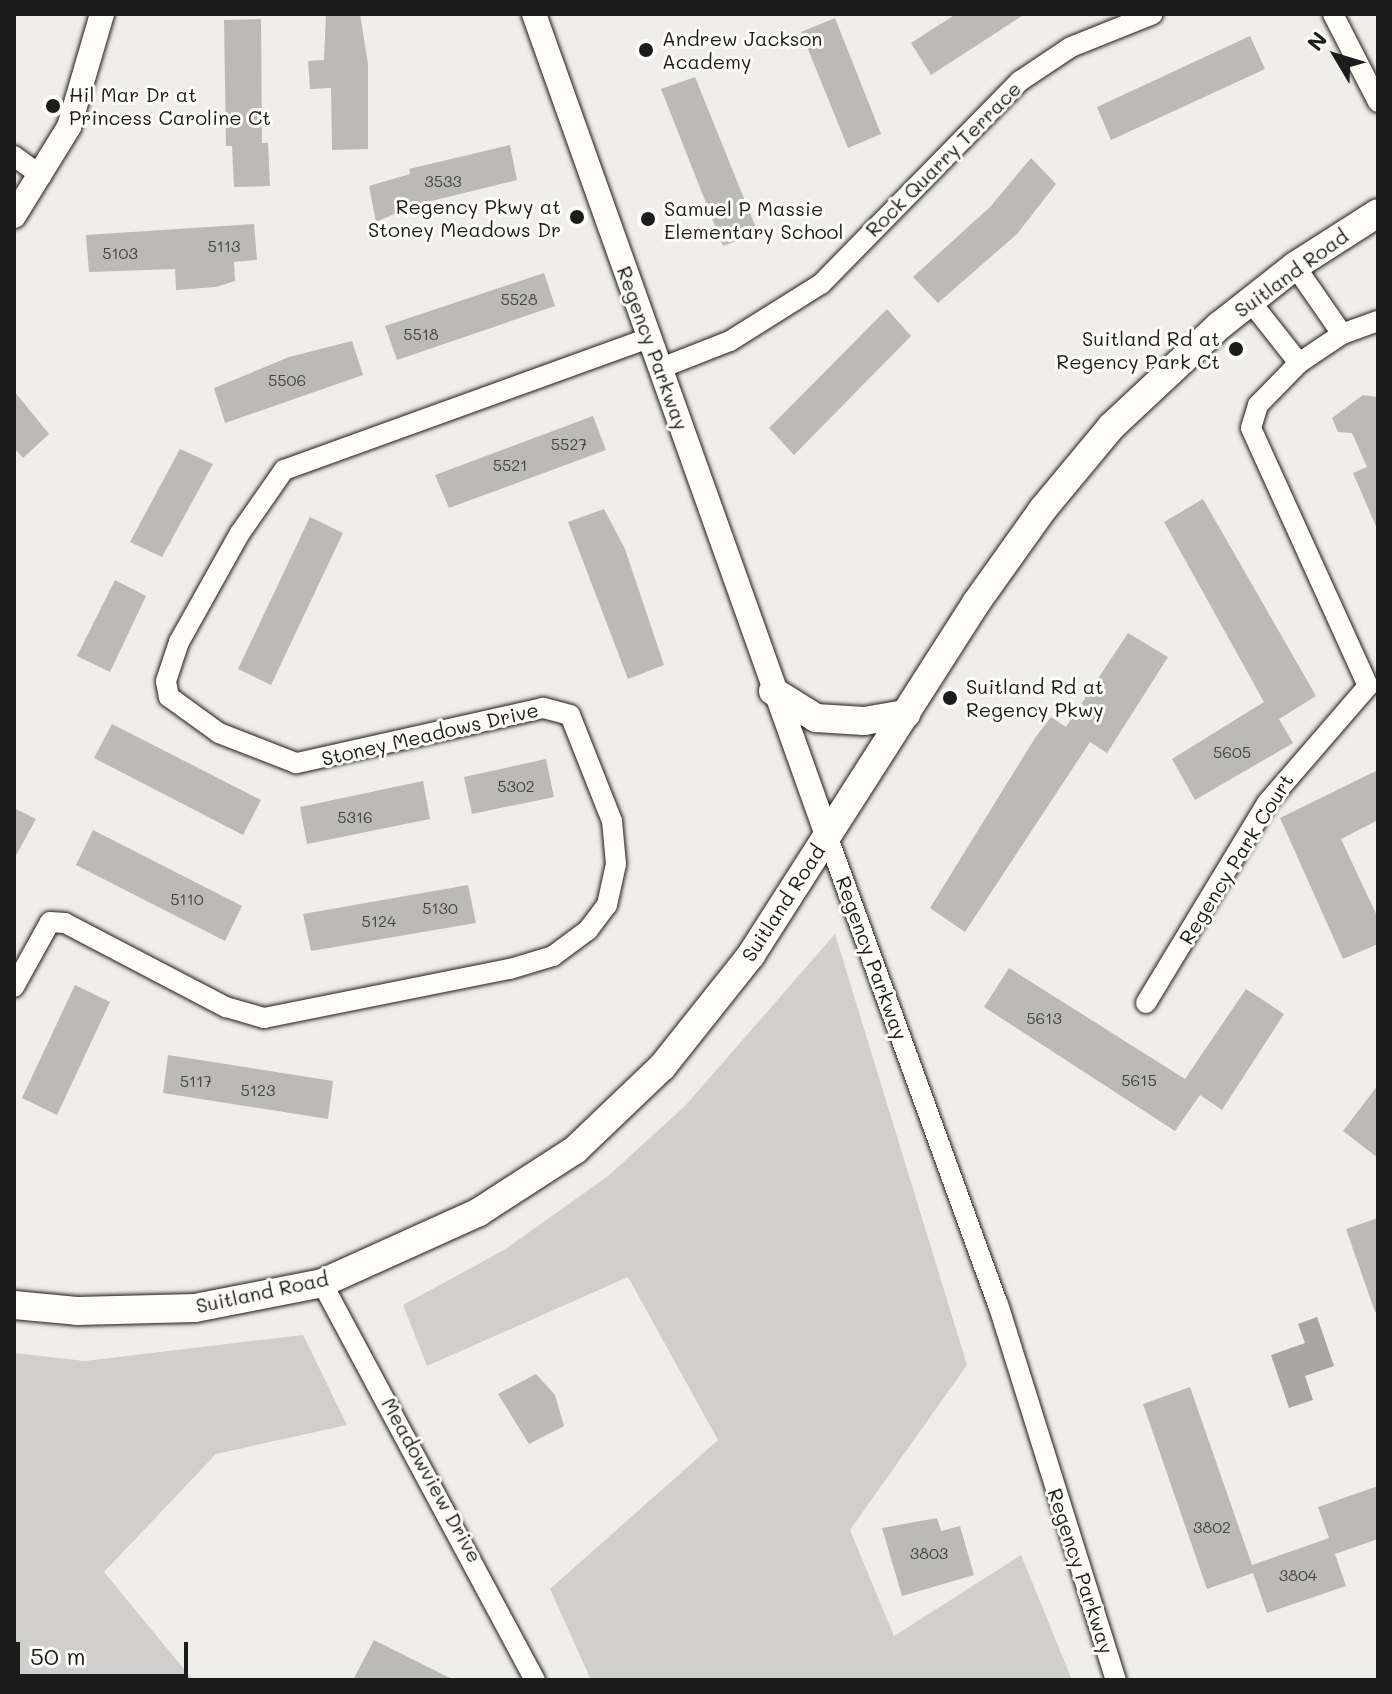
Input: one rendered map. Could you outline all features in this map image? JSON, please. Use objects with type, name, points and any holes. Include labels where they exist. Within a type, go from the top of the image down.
[{"type":"main road","name":"Suitland Road","points":[[14,1305],[77,1311],[195,1308],[322,1283],[479,1212],[575,1150],[662,1067],[751,955],[1043,509],[1155,381],[1295,266],[1378,213]]},
{"type":"main road","points":[[773,691],[816,718],[864,721],[906,714]]},
{"type":"street","points":[[14,216],[42,176],[84,88],[102,14]]},
{"type":"street","name":"Regency Parkway","points":[[534,14],[773,691],[998,1304],[1116,1680]]},
{"type":"street","name":"Rock Quarry Terrace","points":[[661,368],[730,341],[821,284],[1020,81],[1071,47],[1153,14]]},
{"type":"street","points":[[1333,14],[1378,102]]},
{"type":"street","points":[[14,156],[42,176]]},
{"type":"street","points":[[1295,266],[1342,334]]},
{"type":"street","points":[[1250,301],[1299,363]]},
{"type":"street","name":"Regency Park Court","points":[[1146,1003],[1267,803],[1373,683],[1251,428],[1258,405],[1299,363],[1342,334],[1378,321]]},
{"type":"street","name":"Stoney Meadows Drive","points":[[14,987],[50,922],[65,923],[226,1007],[264,1018],[510,969],[553,956],[588,930],[607,905],[616,864],[612,821],[570,715],[543,708],[296,763],[219,733],[169,697],[166,681],[179,642],[240,533],[284,470],[649,338]]},
{"type":"street","name":"Meadowview Drive","points":[[322,1283],[535,1680]]},
{"type":"shaded area","points":[[835,934],[967,1365],[850,1530],[894,1636],[1021,1555],[1072,1680],[591,1680],[550,1589],[718,1440],[628,1277],[427,1366],[403,1305],[504,1250],[608,1176],[685,1106]]},
{"type":"shaded area","points":[[1317,1317],[1334,1366],[1305,1376],[1313,1400],[1289,1408],[1271,1355],[1305,1343],[1298,1324]]},
{"type":"shaded area","points":[[303,1335],[347,1425],[216,1454],[104,1572],[193,1680],[14,1680],[14,1353],[85,1361]]},
{"type":"building","points":[[326,14],[360,14],[368,64],[368,149],[332,150],[331,88],[310,89],[308,61],[324,60]]},
{"type":"building","points":[[956,14],[1025,14],[931,75],[911,43]]},
{"type":"building","points":[[835,18],[881,134],[848,148],[801,32]]},
{"type":"building","points":[[261,19],[262,143],[268,143],[270,186],[234,187],[232,146],[226,146],[224,20]]},
{"type":"building","points":[[1250,36],[1265,69],[1111,140],[1097,107]]},
{"type":"building","points":[[695,77],[758,233],[723,246],[661,89]]},
{"type":"building","points":[[510,145],[517,180],[415,205],[376,222],[369,186],[410,174],[409,169]]},
{"type":"building","points":[[1031,158],[1056,184],[1017,234],[938,303],[913,277],[990,207]]},
{"type":"building","points":[[254,224],[257,260],[234,262],[235,281],[216,287],[176,290],[175,269],[89,272],[86,235]]},
{"type":"building","points":[[544,273],[555,306],[397,360],[385,326]]},
{"type":"building","points":[[887,309],[911,336],[794,455],[769,428]]},
{"type":"building","points":[[352,341],[363,375],[225,423],[214,388],[289,357]]},
{"type":"building","points":[[14,391],[49,434],[23,458],[14,448]]},
{"type":"building","points":[[1363,395],[1378,397],[1378,531],[1353,473],[1367,467],[1352,433],[1338,432],[1332,418]]},
{"type":"building","points":[[593,416],[606,450],[449,508],[435,475]]},
{"type":"building","points":[[180,449],[213,464],[162,557],[130,542]]},
{"type":"building","points":[[1203,499],[1316,696],[1279,719],[1293,743],[1195,800],[1172,759],[1264,702],[1164,522]]},
{"type":"building","points":[[604,509],[625,549],[664,665],[628,679],[568,522]]},
{"type":"building","points":[[310,517],[343,533],[271,685],[238,669]]},
{"type":"building","points":[[115,580],[146,596],[110,672],[77,656]]},
{"type":"building","points":[[1128,633],[1168,657],[1107,753],[1090,742],[965,932],[930,908],[1035,738],[1051,717],[1066,727]]},
{"type":"building","points":[[112,724],[261,800],[243,835],[94,758]]},
{"type":"building","points":[[546,759],[554,797],[472,814],[464,777]]},
{"type":"building","points":[[1378,770],[1378,820],[1341,839],[1378,918],[1378,944],[1343,959],[1280,818]]},
{"type":"building","points":[[423,781],[430,819],[307,844],[300,807]]},
{"type":"building","points":[[14,808],[36,819],[14,859]]},
{"type":"building","points":[[93,830],[242,906],[225,941],[76,865]]},
{"type":"building","points":[[468,885],[476,923],[311,951],[303,914]]},
{"type":"building","points":[[1009,968],[1185,1079],[1246,989],[1284,1014],[1222,1110],[1200,1095],[1175,1131],[984,1007]]},
{"type":"building","points":[[75,985],[110,1002],[57,1115],[22,1098]]},
{"type":"building","points":[[168,1055],[333,1081],[328,1119],[163,1093]]},
{"type":"building","points":[[1378,1085],[1378,1158],[1343,1131]]},
{"type":"building","points":[[1378,1218],[1378,1312],[1375,1312],[1346,1229]]},
{"type":"building","points":[[536,1374],[555,1395],[564,1426],[529,1444],[498,1394]]},
{"type":"building","points":[[1190,1387],[1252,1565],[1329,1538],[1318,1507],[1378,1486],[1378,1539],[1335,1554],[1346,1586],[1267,1613],[1253,1573],[1207,1589],[1143,1404]]},
{"type":"building","points":[[937,1518],[941,1531],[960,1526],[974,1575],[902,1596],[882,1528]]},
{"type":"building","points":[[374,1640],[454,1680],[353,1680]]},
{"type":"place","name":"Andrew Jackson Academy","points":[[646,50]]},
{"type":"place","name":"Hil Mar Dr at Princess Caroline Ct","points":[[53,106]]},
{"type":"place","name":"Regency Pkwy at Stoney Meadows Dr","points":[[577,217]]},
{"type":"place","name":"Samuel P Massie Elementary School","points":[[648,219]]},
{"type":"place","name":"Suitland Rd at Regency Park Ct","points":[[1236,349]]},
{"type":"place","name":"Suitland Rd at Regency Pkwy","points":[[950,698]]}]
